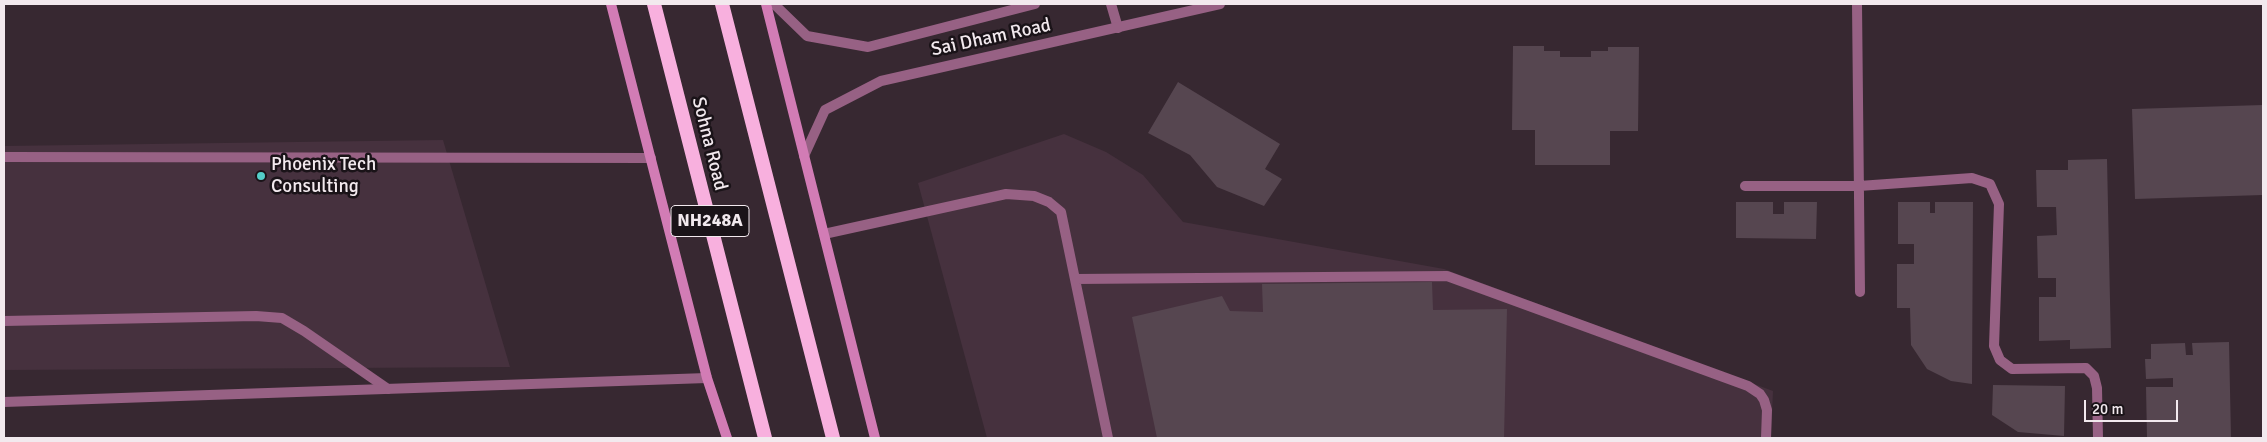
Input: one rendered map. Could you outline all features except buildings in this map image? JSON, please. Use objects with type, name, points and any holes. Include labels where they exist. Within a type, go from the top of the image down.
[{"type":"highway","name":"Sohna Road","points":[[654,4],[765,438]]},
{"type":"highway","name":"NH248A","points":[[722,4],[834,438]]},
{"type":"main road","points":[[612,4],[707,378],[727,438]]},
{"type":"main road","points":[[766,4],[875,438]]},
{"type":"street","name":"Sai Dham Road","points":[[774,4],[807,36],[868,47],[1035,4]]},
{"type":"street","points":[[1111,4],[1118,28]]},
{"type":"street","name":"Sai Dham Road","points":[[804,156],[825,110],[881,80],[1220,4]]},
{"type":"street","points":[[1857,4],[1860,292]]},
{"type":"street","points":[[4,157],[651,158]]},
{"type":"street","points":[[1745,186],[1859,186],[1972,178],[1990,184],[1999,204],[1994,346],[2000,360],[2012,369],[2086,368],[2094,376],[2097,388],[2098,438]]},
{"type":"street","points":[[824,234],[1006,194],[1034,196],[1049,202],[1061,212],[1108,438]]},
{"type":"street","points":[[1075,279],[1447,276],[1748,386],[1760,394],[1764,400],[1767,410],[1766,438]]},
{"type":"street","points":[[4,321],[256,316],[282,318],[388,389]]},
{"type":"street","points":[[4,402],[707,378]]},
{"type":"shaded area","points":[[1064,134],[1106,152],[1143,175],[1183,222],[1444,269],[1773,391],[1771,438],[987,438],[918,183]]},
{"type":"shaded area","points":[[443,140],[510,367],[4,370],[4,146]]},
{"type":"place","name":"Phoenix Tech Consulting","points":[[261,176]]}]
